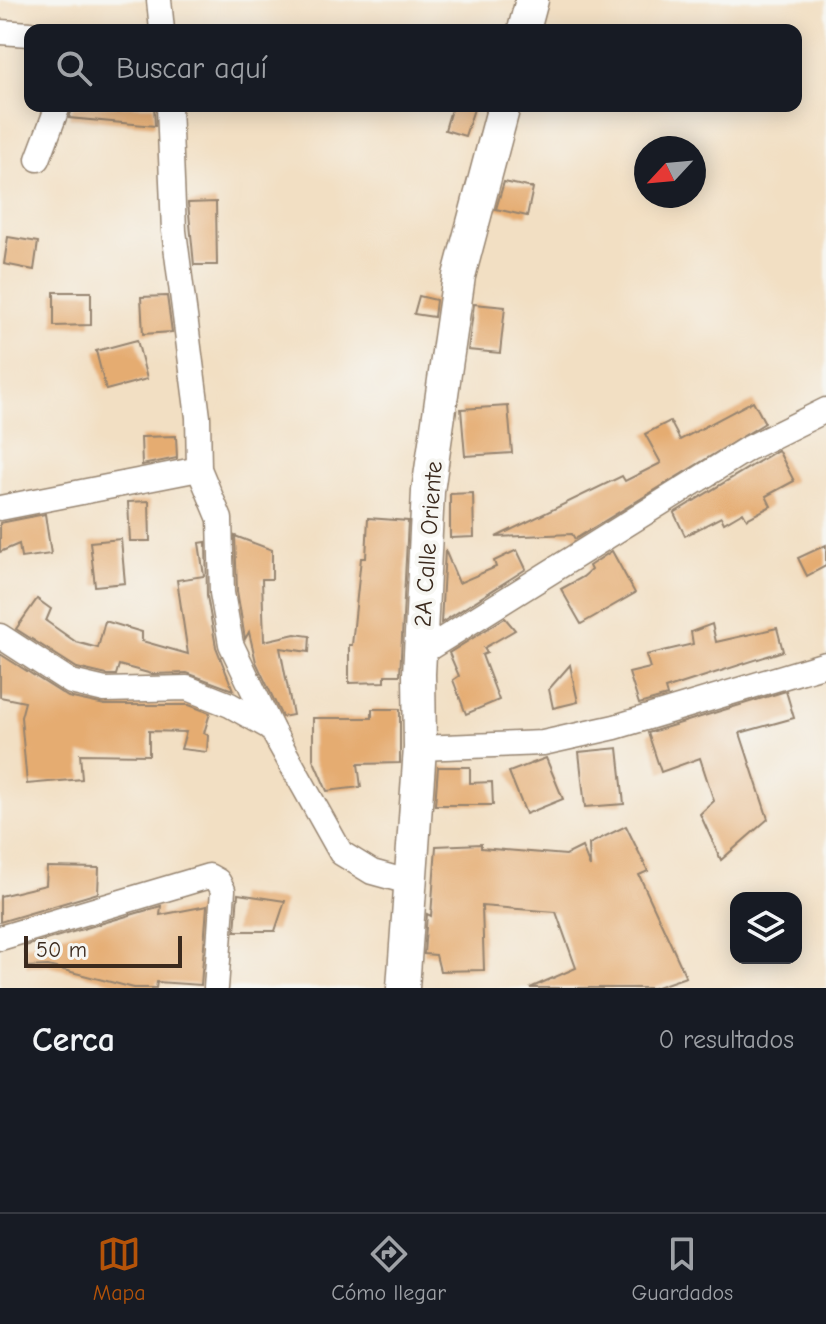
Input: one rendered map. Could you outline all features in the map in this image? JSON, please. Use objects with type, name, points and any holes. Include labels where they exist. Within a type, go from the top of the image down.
[{"type":"street","points":[[159,0],[161,24]]},
{"type":"street","points":[[526,24],[532,0]]},
{"type":"street","points":[[0,32],[24,34]]},
{"type":"street","points":[[38,159],[56,112]]},
{"type":"street","points":[[169,112],[174,231],[198,417],[199,469],[220,519],[222,593],[231,644],[271,728],[341,853],[372,872],[412,883]]},
{"type":"street","name":"2A Calle Oriente","points":[[403,988],[420,748],[428,491],[459,276],[502,112]]},
{"type":"street","points":[[421,653],[747,449],[826,410]]},
{"type":"street","points":[[0,508],[199,469]]},
{"type":"street","points":[[0,636],[71,682],[105,690],[187,688],[230,705],[271,728]]},
{"type":"street","points":[[420,748],[543,743],[615,727],[826,664]]},
{"type":"street","points":[[0,938],[209,876],[218,881],[223,890],[216,988]]},
{"type":"building","points":[[71,112],[154,112],[155,126],[69,118]]},
{"type":"building","points":[[450,112],[473,112],[465,136],[445,130]]},
{"type":"building","points":[[504,182],[533,188],[527,216],[496,209]]},
{"type":"building","points":[[216,202],[217,265],[194,265],[188,203]]},
{"type":"building","points":[[8,237],[38,242],[34,270],[4,264]]},
{"type":"building","points":[[54,292],[91,292],[91,325],[54,326]]},
{"type":"building","points":[[167,296],[172,332],[143,334],[141,297]]},
{"type":"building","points":[[419,296],[436,300],[434,317],[414,314]]},
{"type":"building","points":[[474,304],[505,307],[500,353],[468,350]]},
{"type":"building","points":[[137,340],[147,379],[106,390],[96,351]]},
{"type":"building","points":[[753,401],[765,423],[575,539],[572,534],[496,537],[622,476],[625,481],[661,463],[645,434],[670,421],[680,440]]},
{"type":"building","points":[[508,406],[512,453],[465,456],[461,409]]},
{"type":"building","points":[[176,436],[177,458],[142,465],[141,437]]},
{"type":"building","points":[[778,450],[794,481],[766,496],[771,506],[747,519],[743,512],[724,523],[721,517],[685,536],[674,513]]},
{"type":"building","points":[[473,493],[474,537],[450,538],[450,494]]},
{"type":"building","points":[[149,501],[150,541],[130,541],[128,502]]},
{"type":"building","points":[[45,514],[51,554],[21,558],[19,544],[0,552],[0,523]]},
{"type":"building","points":[[368,518],[408,521],[400,675],[385,675],[385,682],[349,683],[349,645],[352,645],[361,558],[366,558]]},
{"type":"building","points":[[235,536],[272,550],[272,579],[262,579],[264,641],[295,634],[310,636],[309,652],[280,648],[293,715],[282,717],[256,662],[249,632],[245,639],[237,591]]},
{"type":"building","points":[[121,539],[125,583],[95,586],[90,542]]},
{"type":"building","points":[[206,542],[207,596],[216,647],[233,690],[187,673],[152,674],[119,665],[116,675],[107,675],[77,668],[16,629],[37,599],[51,609],[46,621],[76,642],[98,648],[105,621],[142,632],[142,641],[188,654],[177,580],[204,576],[199,543]]},
{"type":"building","points":[[826,545],[826,566],[807,576],[798,558]]},
{"type":"building","points":[[445,550],[459,583],[496,567],[494,561],[517,550],[526,569],[441,623]]},
{"type":"building","points":[[612,551],[635,593],[581,624],[561,589],[583,577],[591,570],[589,566]]},
{"type":"building","points":[[505,618],[515,630],[484,648],[487,653],[482,655],[499,700],[466,714],[453,680],[459,676],[449,653]]},
{"type":"building","points":[[712,624],[716,642],[777,628],[783,651],[665,689],[667,696],[639,704],[629,673],[650,668],[646,655],[693,644],[691,632]]},
{"type":"building","points":[[0,654],[68,697],[105,705],[189,705],[210,713],[204,733],[208,735],[207,752],[181,749],[186,732],[149,731],[149,755],[80,754],[82,779],[27,784],[21,717],[25,702],[0,697]]},
{"type":"building","points":[[570,665],[578,702],[553,708],[549,689]]},
{"type":"building","points":[[786,691],[794,718],[740,733],[768,819],[721,860],[700,814],[714,801],[700,758],[661,772],[648,733]]},
{"type":"building","points":[[372,709],[400,709],[400,763],[358,764],[361,787],[327,791],[313,759],[313,718],[372,718]]},
{"type":"building","points":[[618,748],[624,804],[585,807],[579,752]]},
{"type":"building","points":[[546,758],[563,799],[526,814],[509,772]]},
{"type":"building","points":[[438,767],[470,767],[470,783],[492,782],[493,805],[435,805]]},
{"type":"building","points":[[626,826],[648,871],[639,875],[686,977],[654,988],[530,988],[576,968],[556,912],[482,906],[484,970],[440,971],[436,955],[424,954],[427,914],[431,916],[436,846],[481,844],[481,848],[566,855],[582,847],[590,867],[589,844]]},
{"type":"building","points":[[47,867],[99,868],[98,893],[0,922],[0,896],[46,885]]},
{"type":"building","points":[[238,894],[285,901],[275,931],[235,931]]},
{"type":"building","points":[[161,906],[160,915],[207,906],[201,985],[157,982],[156,988],[134,988],[48,966],[27,967],[25,946]]}]
